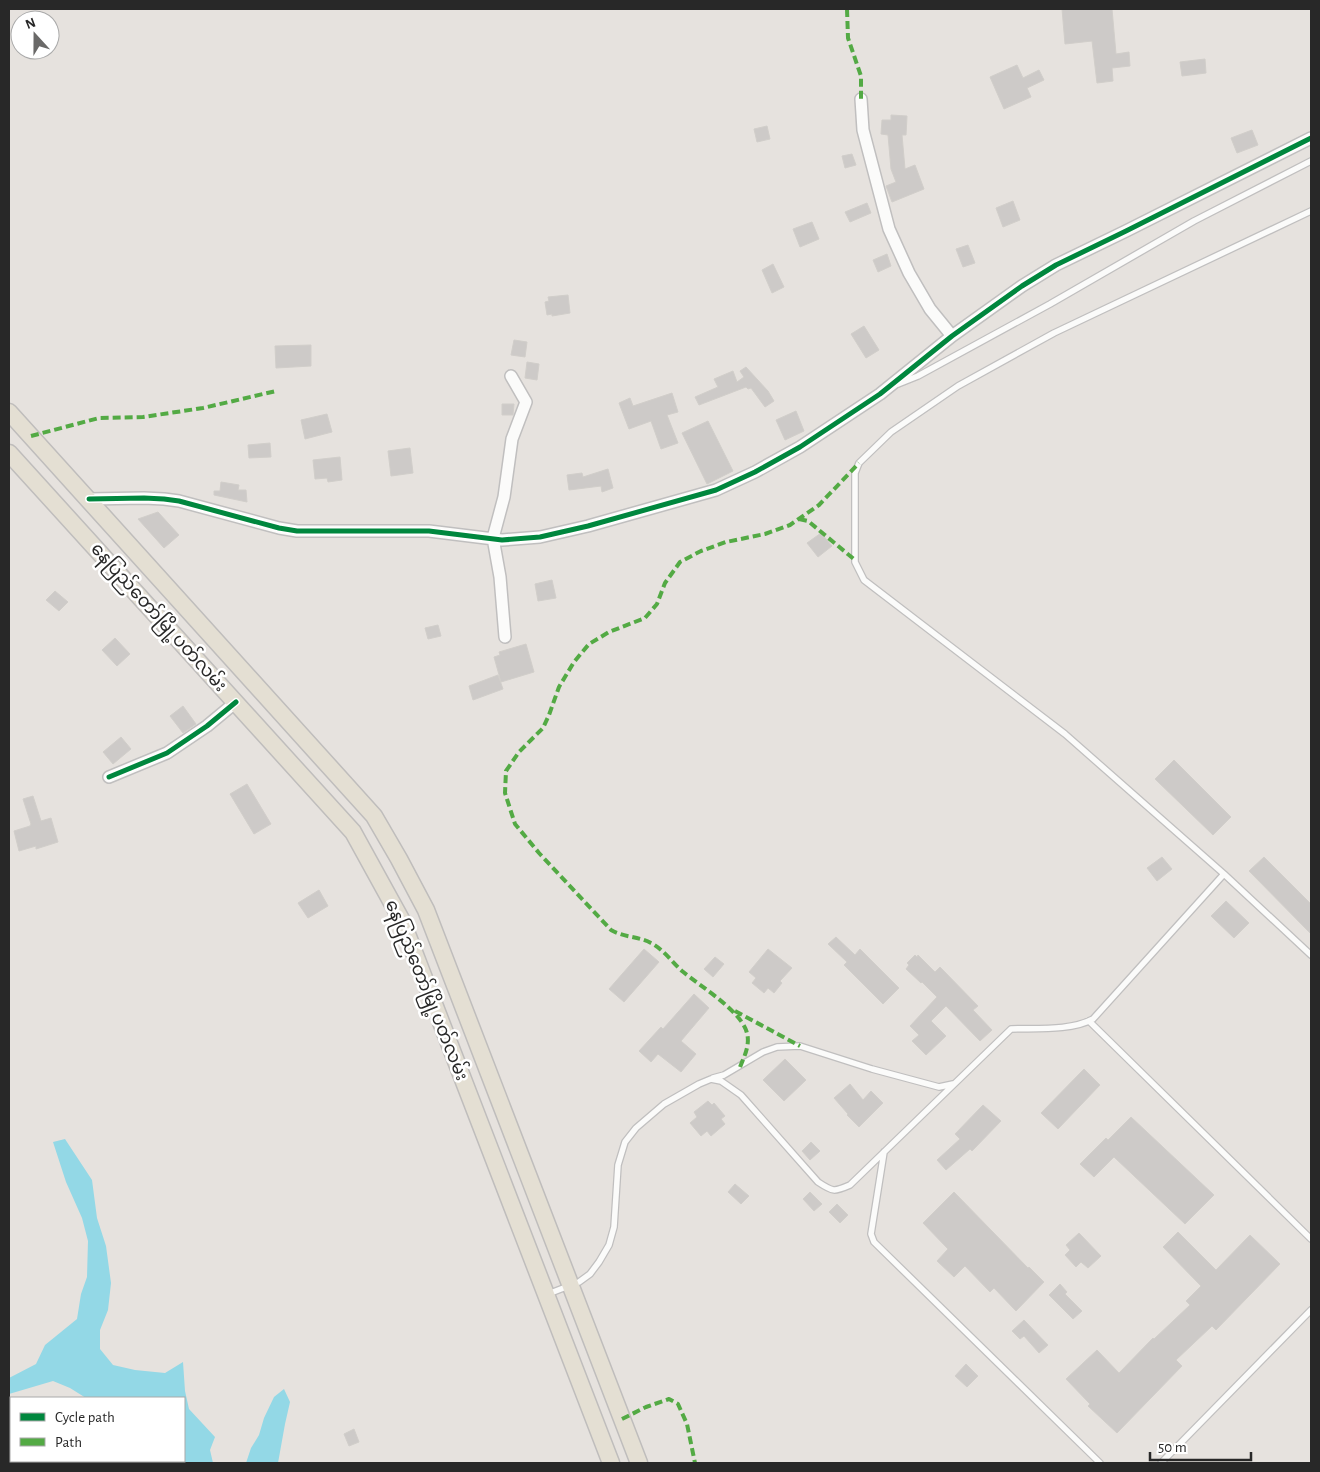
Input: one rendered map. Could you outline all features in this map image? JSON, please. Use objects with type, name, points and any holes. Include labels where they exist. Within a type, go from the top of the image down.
[{"type":"main road","points":[[9,412],[374,816],[426,910],[639,1463]]},
{"type":"main road","name":"နေပြည်တော်မြို့ပတ်လမ်း","points":[[9,453],[353,832],[402,921],[611,1463]]},
{"type":"street","points":[[861,99],[863,130],[889,229],[909,273],[930,309],[952,336]]},
{"type":"street","points":[[89,499],[164,499],[179,501],[279,528],[296,530],[429,531],[502,540],[540,537],[588,526],[716,490],[755,472],[800,446],[887,388],[952,336],[1022,286],[1056,265],[1311,138]]},
{"type":"street","points":[[505,637],[500,577],[493,538],[504,497],[512,438],[526,402],[511,376]]},
{"type":"street","points":[[109,776],[167,753],[207,726],[236,702]]},
{"type":"lane","points":[[887,388],[918,376],[1050,304],[1194,221],[1311,161]]},
{"type":"lane","points":[[1311,210],[1054,333],[958,386],[891,432],[859,463],[855,473],[855,562],[864,580],[1065,734],[1224,874],[1311,955]]},
{"type":"lane","points":[[712,1079],[721,1081],[741,1095],[818,1182],[830,1190],[850,1185],[1011,1029],[1063,1027],[1083,1024],[1093,1019],[1224,874]]},
{"type":"lane","points":[[1089,1021],[1311,1239]]},
{"type":"lane","points":[[546,1294],[579,1282],[590,1274],[609,1245],[614,1226],[618,1165],[625,1142],[636,1128],[664,1104],[699,1084],[724,1075],[763,1052],[777,1047],[800,1046],[872,1069],[939,1087],[954,1084]]},
{"type":"lane","points":[[884,1152],[871,1234],[874,1242],[1100,1463]]},
{"type":"lane","points":[[1161,1463],[1311,1310]]},
{"type":"water","points":[[65,1139],[92,1180],[97,1218],[106,1246],[111,1283],[108,1310],[100,1330],[100,1349],[113,1365],[135,1370],[165,1373],[183,1362],[185,1391],[189,1409],[215,1437],[210,1450],[213,1463],[152,1463],[185,1462],[185,1397],[84,1397],[53,1381],[9,1394],[9,1378],[36,1364],[45,1345],[77,1319],[81,1294],[87,1277],[88,1241],[82,1218],[66,1182],[53,1142]]},
{"type":"water","points":[[284,1389],[290,1402],[278,1463],[246,1463],[274,1397]]},
{"type":"building","points":[[1062,9],[1112,9],[1116,54],[1129,52],[1130,66],[1112,68],[1113,81],[1097,83],[1092,41],[1065,44]]},
{"type":"building","points":[[1205,59],[1206,73],[1182,76],[1180,62]]},
{"type":"building","points":[[1017,65],[1023,78],[1039,70],[1044,80],[1027,88],[1031,97],[1004,109],[990,77]]},
{"type":"building","points":[[891,115],[907,116],[906,135],[902,135],[905,169],[915,165],[924,189],[892,202],[886,186],[896,182],[891,169],[888,135],[881,134],[882,120],[891,120]]},
{"type":"building","points":[[767,126],[770,139],[757,142],[754,129]]},
{"type":"building","points":[[1252,130],[1258,145],[1237,153],[1231,138]]},
{"type":"building","points":[[852,154],[856,165],[845,168],[842,156]]},
{"type":"building","points":[[1013,201],[1020,220],[1003,227],[996,208]]},
{"type":"building","points":[[867,203],[871,213],[850,222],[845,212]]},
{"type":"building","points":[[812,222],[819,239],[800,247],[793,229]]},
{"type":"building","points":[[968,245],[975,263],[963,267],[956,249]]},
{"type":"building","points":[[887,254],[891,266],[878,272],[873,260]]},
{"type":"building","points":[[773,264],[784,287],[772,293],[762,270]]},
{"type":"building","points":[[568,295],[570,313],[547,315],[545,302],[549,301],[548,297]]},
{"type":"building","points":[[864,326],[879,350],[866,358],[851,334]]},
{"type":"building","points":[[514,340],[527,342],[525,357],[511,355]]},
{"type":"building","points":[[311,345],[311,366],[276,368],[275,346]]},
{"type":"building","points":[[527,362],[539,364],[537,380],[525,378]]},
{"type":"building","points":[[746,367],[768,391],[774,401],[765,407],[751,388],[748,389],[746,387],[699,405],[695,397],[718,387],[714,379],[733,371],[737,382],[744,377],[740,371]]},
{"type":"building","points":[[672,393],[678,412],[667,415],[678,443],[661,449],[651,421],[629,429],[619,403],[630,398],[633,406]]},
{"type":"building","points":[[502,404],[514,404],[513,415],[502,415]]},
{"type":"building","points":[[796,411],[804,431],[785,440],[776,420]]},
{"type":"building","points":[[327,414],[332,432],[305,439],[301,420]]},
{"type":"building","points":[[708,421],[733,471],[707,484],[682,433]]},
{"type":"building","points":[[270,443],[271,457],[249,458],[248,445]]},
{"type":"building","points":[[410,448],[413,473],[391,476],[388,451]]},
{"type":"building","points":[[340,457],[342,480],[328,482],[327,478],[315,479],[313,460]]},
{"type":"building","points":[[608,469],[613,488],[602,492],[601,486],[569,490],[567,475],[582,473],[583,477]]},
{"type":"building","points":[[221,482],[239,485],[238,490],[246,490],[247,502],[214,495],[214,491],[220,491]]},
{"type":"building","points":[[158,512],[179,535],[164,548],[138,519]]},
{"type":"building","points":[[821,533],[832,546],[818,557],[807,543]]},
{"type":"building","points":[[552,580],[556,598],[538,601],[535,584]]},
{"type":"building","points":[[55,591],[68,602],[59,611],[46,600]]},
{"type":"building","points":[[438,625],[441,636],[428,639],[425,628]]},
{"type":"building","points":[[115,638],[130,654],[117,666],[102,650]]},
{"type":"building","points":[[526,644],[534,672],[501,682],[494,657],[500,655],[499,652]]},
{"type":"building","points":[[498,675],[503,689],[473,700],[469,686]]},
{"type":"building","points":[[183,706],[196,724],[183,733],[170,716]]},
{"type":"building","points":[[121,737],[131,749],[113,764],[103,752]]},
{"type":"building","points":[[1174,760],[1231,817],[1213,835],[1155,779]]},
{"type":"building","points":[[247,784],[271,824],[254,834],[230,794]]},
{"type":"building","points":[[33,796],[41,821],[51,818],[58,842],[36,849],[36,846],[19,851],[14,831],[30,826],[23,799]]},
{"type":"building","points":[[1162,857],[1172,869],[1157,881],[1147,868]]},
{"type":"building","points":[[1264,857],[1311,904],[1311,934],[1249,871]]},
{"type":"building","points":[[319,890],[328,906],[308,918],[298,903]]},
{"type":"building","points":[[1226,901],[1249,923],[1234,938],[1211,916]]},
{"type":"building","points":[[836,937],[855,955],[860,949],[899,988],[883,1004],[844,965],[847,962],[828,944]]},
{"type":"building","points":[[644,949],[659,962],[624,1002],[609,989]]},
{"type":"building","points":[[768,949],[792,968],[780,981],[782,983],[774,993],[768,988],[764,993],[752,983],[756,978],[749,972]]},
{"type":"building","points":[[915,955],[917,957],[918,955],[935,972],[940,967],[978,1006],[973,1010],[992,1030],[980,1041],[946,1006],[931,1021],[946,1036],[926,1055],[912,1041],[919,1035],[910,1026],[937,997],[906,969],[909,965],[907,963]]},
{"type":"building","points":[[715,957],[724,964],[713,977],[704,969]]},
{"type":"building","points":[[694,994],[709,1008],[681,1041],[696,1054],[681,1072],[658,1054],[651,1062],[639,1051],[661,1027],[663,1029]]},
{"type":"building","points":[[785,1059],[806,1080],[784,1101],[763,1080]]},
{"type":"building","points":[[1084,1069],[1100,1085],[1058,1129],[1041,1113]]},
{"type":"building","points":[[850,1084],[863,1100],[871,1091],[883,1103],[859,1127],[834,1098]]},
{"type":"building","points":[[708,1101],[712,1105],[714,1103],[725,1116],[721,1119],[725,1124],[711,1136],[707,1131],[701,1136],[690,1123],[697,1117],[694,1112]]},
{"type":"building","points":[[983,1105],[1001,1121],[972,1151],[970,1149],[946,1170],[937,1160],[960,1139],[955,1134]]},
{"type":"building","points":[[1131,1117],[1214,1195],[1185,1224],[1114,1157],[1094,1177],[1080,1164]]},
{"type":"building","points":[[811,1142],[820,1151],[810,1160],[802,1151]]},
{"type":"building","points":[[735,1184],[749,1196],[741,1204],[728,1192]]},
{"type":"building","points":[[810,1192],[822,1204],[814,1211],[803,1199]]},
{"type":"building","points":[[954,1192],[1044,1282],[1016,1311],[994,1288],[990,1292],[965,1266],[954,1277],[937,1261],[948,1249],[923,1223]]},
{"type":"building","points":[[837,1204],[848,1215],[840,1223],[829,1212]]},
{"type":"building","points":[[1178,1232],[1216,1270],[1250,1235],[1280,1264],[1216,1330],[1212,1326],[1176,1360],[1182,1366],[1117,1433],[1088,1406],[1090,1404],[1066,1379],[1097,1350],[1119,1373],[1153,1338],[1190,1305],[1186,1301],[1201,1286],[1163,1247]]},
{"type":"building","points":[[1079,1233],[1101,1256],[1088,1268],[1081,1262],[1076,1267],[1065,1255],[1070,1250],[1066,1245]]},
{"type":"building","points":[[1060,1284],[1067,1292],[1065,1294],[1082,1311],[1073,1319],[1049,1295]]},
{"type":"building","points":[[1024,1320],[1048,1345],[1039,1353],[1024,1336],[1020,1339],[1012,1331]]},
{"type":"building","points":[[966,1364],[978,1376],[967,1387],[955,1376]]},
{"type":"building","points":[[354,1429],[359,1442],[349,1446],[344,1434]]},
{"type":"marked path","points":[[847,9],[848,38],[861,76],[861,99]]},
{"type":"marked path","points":[[31,436],[99,418],[143,417],[203,408],[276,391]]},
{"type":"marked path","points":[[740,1067],[747,1049],[748,1040],[742,1022],[718,998],[682,971],[655,946],[646,941],[611,930],[539,853],[515,824],[505,793],[506,771],[519,752],[543,728],[559,687],[574,662],[589,644],[609,632],[645,618],[657,604],[665,583],[680,562],[701,551],[726,542],[765,534],[790,525],[819,505],[859,463]]},
{"type":"marked path","points":[[799,519],[808,521],[855,560]]},
{"type":"marked path","points":[[735,1011],[800,1046]]},
{"type":"marked path","points":[[622,1419],[646,1407],[669,1399],[678,1404],[687,1424],[695,1463]]},
{"type":"cycle path","points":[[89,499],[144,498],[179,501],[279,528],[297,531],[429,531],[502,540],[540,537],[588,526],[716,490],[755,472],[800,447],[880,394],[952,336],[1022,286],[1056,265],[1311,138]]},
{"type":"cycle path","points":[[109,777],[167,753],[207,726],[236,702]]}]
